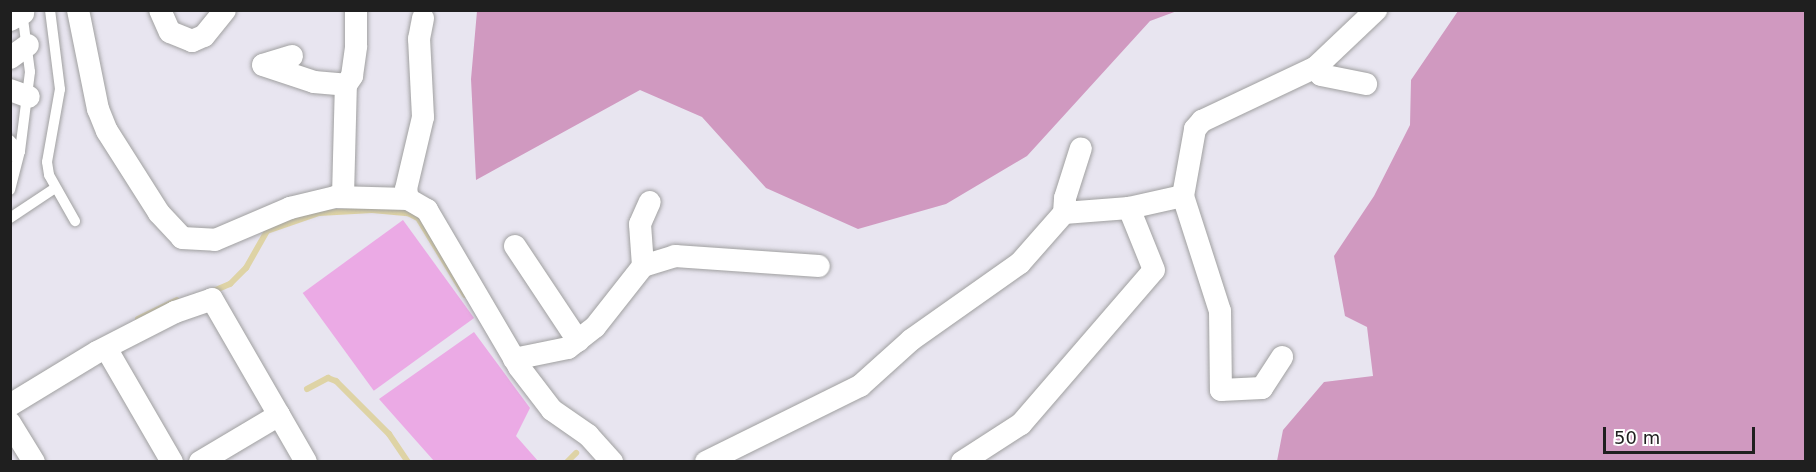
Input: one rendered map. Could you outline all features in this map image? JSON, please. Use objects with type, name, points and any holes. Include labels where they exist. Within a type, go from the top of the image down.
[{"type":"street","points":[[78,10],[93,85],[107,131],[159,213],[182,238],[215,240],[309,201],[343,196],[408,199],[428,210],[514,359],[552,410],[588,435],[612,462]]},
{"type":"street","points":[[92,10],[100,80],[93,85]]},
{"type":"street","points":[[160,10],[170,32],[192,41],[204,36],[225,10]]},
{"type":"street","points":[[343,196],[346,85],[352,76],[356,46],[356,10]]},
{"type":"street","points":[[1282,357],[1262,388],[1221,390],[1220,311],[1183,196],[1195,129],[1202,121],[1316,67],[1376,10]]},
{"type":"street","points":[[408,199],[406,189],[423,117],[419,39],[423,18]]},
{"type":"street","points":[[292,56],[263,65],[314,82],[346,85]]},
{"type":"street","points":[[1316,67],[1321,75],[1366,84]]},
{"type":"street","points":[[706,462],[860,386],[911,340],[1020,263],[1064,213],[1065,198],[1081,148]]},
{"type":"street","points":[[1064,213],[1129,208],[1183,196]]},
{"type":"street","points":[[643,266],[640,224],[650,202]]},
{"type":"street","points":[[962,462],[1021,424],[1154,270],[1129,208]]},
{"type":"street","points":[[515,246],[578,341]]},
{"type":"street","points":[[514,359],[552,353],[578,341],[613,306],[643,266],[675,256],[819,266]]},
{"type":"street","points":[[10,405],[106,348],[175,312],[212,299],[306,462]]},
{"type":"street","points":[[106,348],[172,462]]},
{"type":"street","points":[[200,462],[279,415]]},
{"type":"street","points":[[10,423],[23,453]]},
{"type":"lane","points":[[50,10],[60,88],[47,162],[55,188],[75,221]]},
{"type":"lane","points":[[10,190],[20,93],[18,28]]},
{"type":"lane","points":[[10,140],[15,154]]},
{"type":"lane","points":[[10,218],[55,188]]},
{"type":"shaded area","points":[[477,10],[1177,11],[1150,21],[1027,156],[946,204],[858,229],[766,188],[702,117],[640,90],[476,180],[471,79]]},
{"type":"shaded area","points":[[1458,11],[1805,11],[1805,461],[1277,461],[1283,430],[1324,382],[1373,376],[1367,327],[1345,316],[1334,256],[1374,196],[1410,125],[1411,80]]},
{"type":"shaded area","points":[[403,220],[474,318],[374,391],[303,293]]},
{"type":"shaded area","points":[[474,332],[530,408],[516,436],[538,461],[434,461],[379,399]]},
{"type":"waterway","points":[[211,292],[230,284],[246,268],[267,231],[319,213],[372,210],[408,213],[418,218],[465,295]]},
{"type":"waterway","points":[[138,319],[177,300]]},
{"type":"waterway","points":[[307,389],[328,378],[336,381],[389,434],[408,462]]},
{"type":"waterway","points":[[567,462],[576,453]]}]
